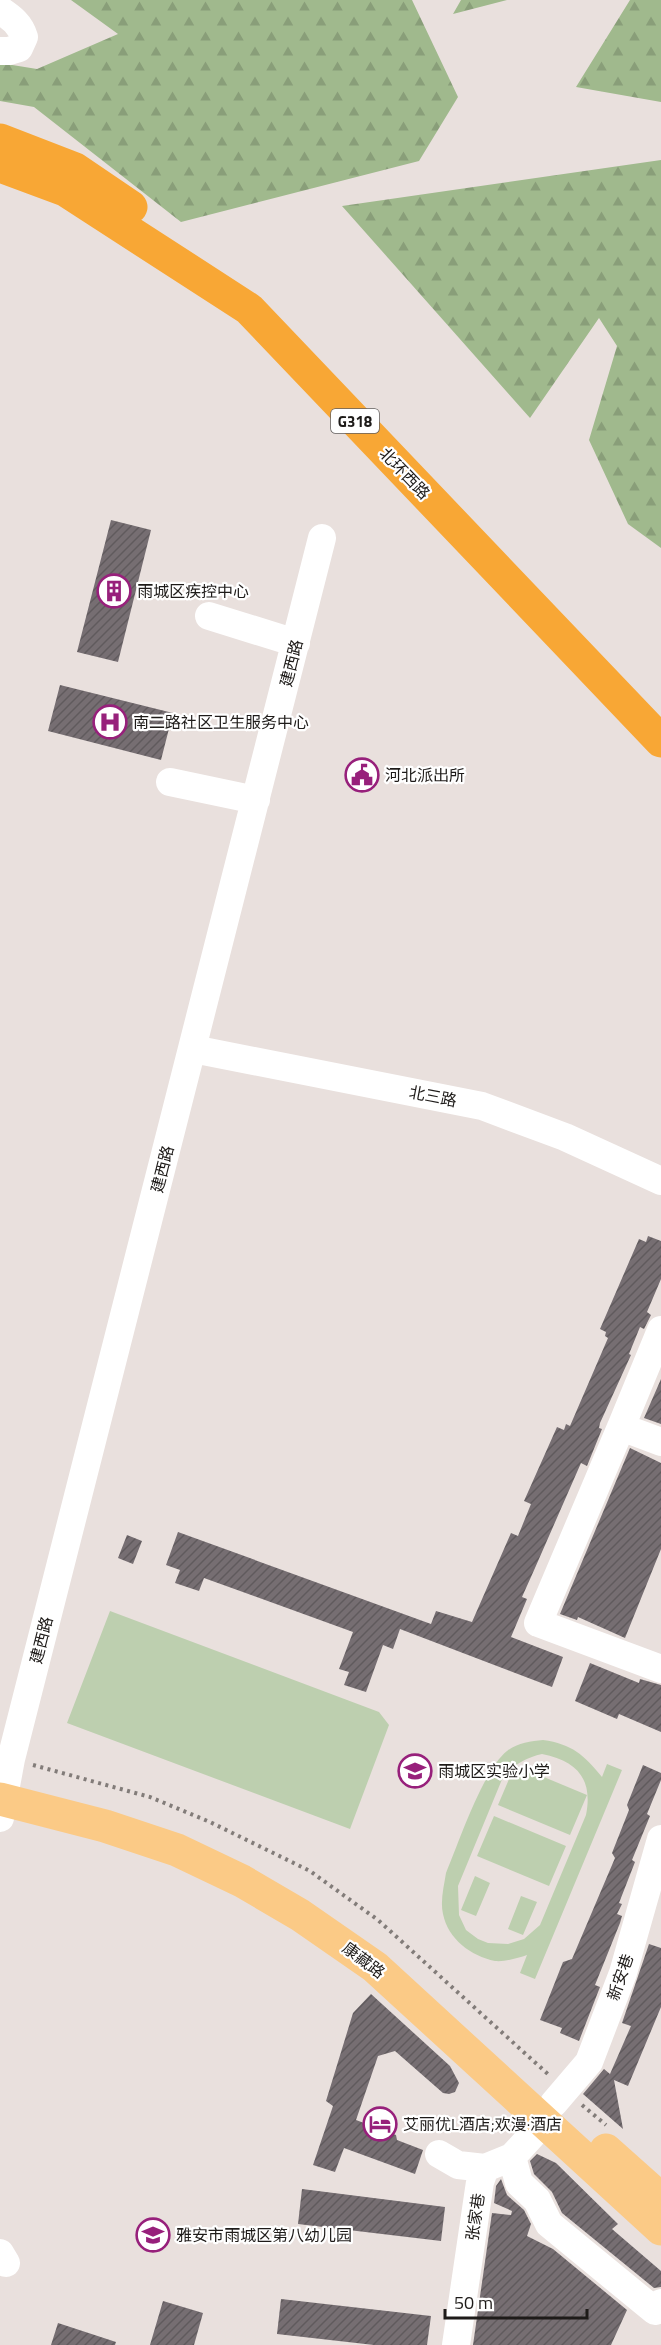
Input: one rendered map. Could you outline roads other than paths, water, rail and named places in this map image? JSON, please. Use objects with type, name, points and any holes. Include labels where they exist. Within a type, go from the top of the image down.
[{"type":"highway","name":"北环西路","points":[[0,140],[75,169],[255,291],[661,711]]},
{"type":"highway","name":"北环西路","points":[[0,166],[64,190],[249,309],[661,741]]},
{"type":"main road","name":"康藏路","points":[[2,1796],[177,1850],[242,1881],[300,1915],[375,1967],[549,2112],[661,2199]]},
{"type":"main road","name":"康藏路","points":[[549,2112],[637,2209],[661,2229]]},
{"type":"street","points":[[0,10],[15,20],[22,28],[24,37],[19,48],[0,51]]},
{"type":"street","name":"建西路","points":[[2,1796],[322,538]]},
{"type":"street","points":[[208,616],[296,643]]},
{"type":"street","points":[[170,782],[256,800]]},
{"type":"street","name":"北三路","points":[[192,1049],[482,1106],[565,1137],[661,1182]]},
{"type":"street","points":[[661,1330],[538,1623],[661,1669]]},
{"type":"street","points":[[621,1426],[661,1442]]},
{"type":"street","name":"新安巷","points":[[549,2112],[589,2062],[623,1973],[661,1839]]},
{"type":"street","name":"张家巷","points":[[456,2345],[480,2182],[458,2164],[512,2157],[549,2112]]},
{"type":"street","points":[[512,2157],[519,2183],[537,2200],[549,2224],[655,2311],[661,2303]]},
{"type":"place","name":"雨城区疾控中心","points":[[114,591]]},
{"type":"place","name":"南二路社区卫生服务中心","points":[[110,722]]},
{"type":"place","name":"河北派出所","points":[[362,775]]},
{"type":"place","name":"雨城区实验小学","points":[[415,1771]]},
{"type":"place","name":"艾丽优L酒店;欢漫·酒店","points":[[380,2124]]},
{"type":"place","name":"雅安市雨城区第八幼儿园","points":[[153,2235]]}]
